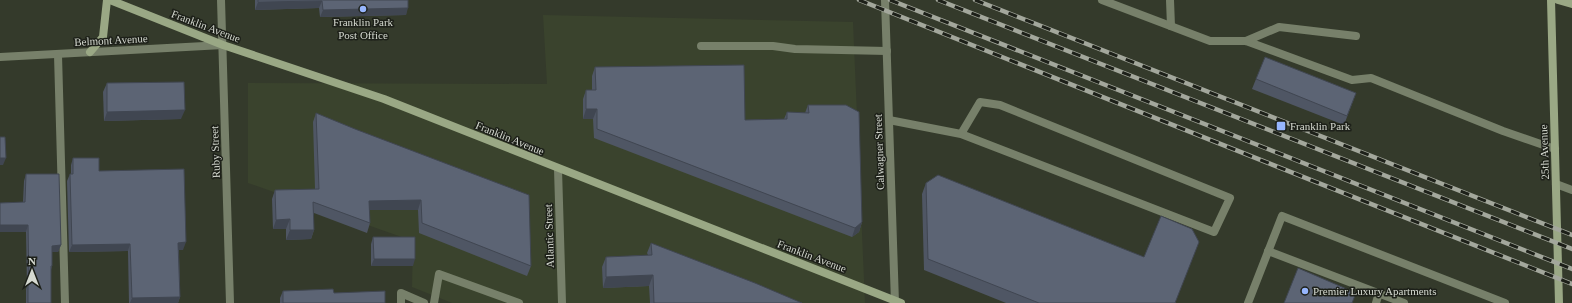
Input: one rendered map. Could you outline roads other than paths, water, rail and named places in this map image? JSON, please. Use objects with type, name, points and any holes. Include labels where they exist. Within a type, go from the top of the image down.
[{"type":"main road","name":"Franklin Avenue","points":[[108,0],[223,45],[384,99],[897,302]]},
{"type":"main road","points":[[90,52],[103,37],[108,0]]},
{"type":"main road","name":"25th Avenue","points":[[1551,0],[1559,303]]},
{"type":"main road","points":[[1558,0],[1572,4]]},
{"type":"street","name":"Ruby Street","points":[[222,0],[230,303]]},
{"type":"street","name":"Calwagner Street","points":[[885,0],[897,302]]},
{"type":"street","points":[[1102,0],[1210,41],[1246,41],[1352,80],[1371,78],[1503,131],[1555,149]]},
{"type":"street","points":[[1170,0],[1171,26]]},
{"type":"street","points":[[1246,41],[1280,27],[1356,36]]},
{"type":"street","name":"Belmont Avenue","points":[[0,57],[223,45]]},
{"type":"street","points":[[701,46],[772,46],[795,49],[887,50]]},
{"type":"street","points":[[58,55],[65,303]]},
{"type":"street","points":[[889,120],[961,134],[1214,232],[1230,198],[1000,105],[980,102],[961,134]]},
{"type":"street","name":"Atlantic Street","points":[[558,169],[562,303]]},
{"type":"street","points":[[1556,184],[1572,190]]},
{"type":"street","points":[[1248,303],[1282,216],[1505,303]]},
{"type":"street","points":[[1268,251],[1404,303]]},
{"type":"street","points":[[434,303],[439,274],[519,303]]},
{"type":"street","points":[[401,303],[401,293],[424,303]]},
{"type":"street","points":[[1376,303],[1379,293]]},
{"type":"railway","points":[[859,0],[1572,284]]},
{"type":"railway","points":[[890,0],[1572,269]]},
{"type":"railway","points":[[938,0],[1572,249]]},
{"type":"railway","points":[[975,0],[1572,235]]},
{"type":"place","name":"Franklin Park Post Office","points":[[363,9]]},
{"type":"place","name":"Franklin Park","points":[[1281,126]]},
{"type":"place","name":"Premier Luxury Apartments","points":[[1305,291]]}]
